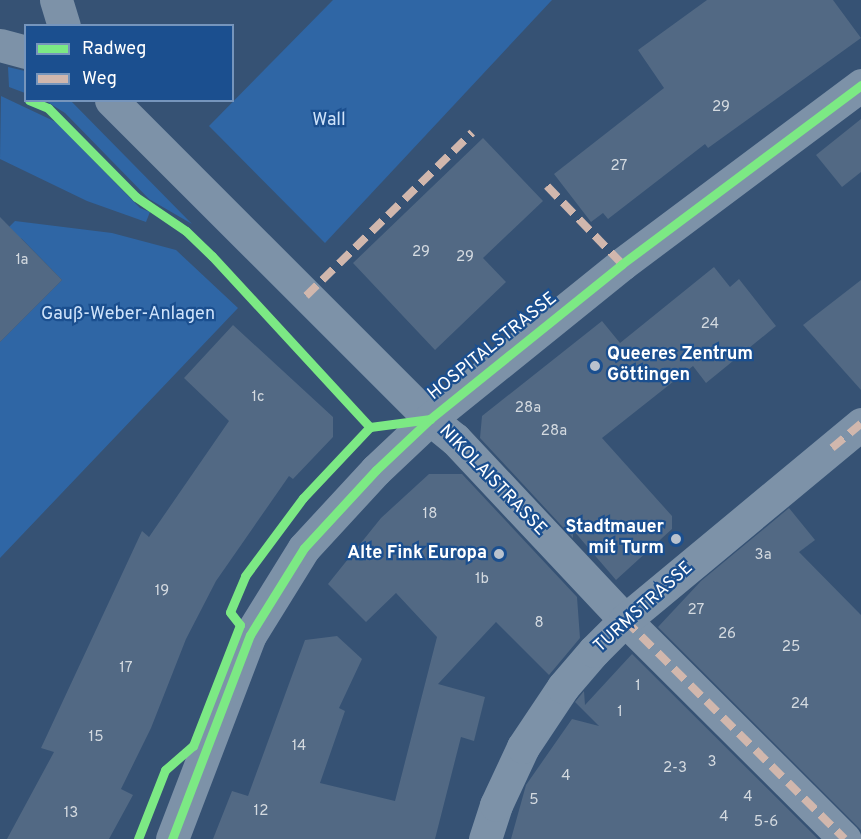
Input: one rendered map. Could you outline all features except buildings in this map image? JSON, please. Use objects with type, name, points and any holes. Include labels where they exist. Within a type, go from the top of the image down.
[{"type":"street","points":[[56,0],[63,24]]},
{"type":"street","points":[[0,45],[24,51]]},
{"type":"street","name":"HOSPITALSTRASSE","points":[[172,839],[250,635],[304,548],[376,470],[430,419],[621,264],[861,85]]},
{"type":"street","name":"NIKOLAISTRASSE","points":[[113,102],[430,419],[454,439],[625,620],[845,839]]},
{"type":"street","name":"TURMSTRASSE","points":[[486,839],[506,780],[543,715],[625,620],[861,424]]},
{"type":"green space","name":"Wall","points":[[333,0],[552,0],[325,243],[209,126]]},
{"type":"green space","points":[[8,67],[24,71],[24,93],[9,87]]},
{"type":"green space","points":[[1,96],[56,122],[140,208],[150,212],[146,222],[87,201],[0,159]]},
{"type":"green space","points":[[48,102],[72,102],[192,224],[149,199],[65,113]]},
{"type":"green space","name":"Gauß-Weber-Anlagen","points":[[15,221],[112,233],[176,250],[238,308],[0,558],[0,342],[62,280],[22,239],[6,230]]},
{"type":"marked path","points":[[306,296],[472,133]]},
{"type":"marked path","points":[[547,186],[622,264]]},
{"type":"marked path","points":[[832,448],[861,424]]},
{"type":"marked path","points":[[625,620],[845,839]]},
{"type":"cycle path","points":[[172,839],[250,635],[304,548],[376,470],[430,419],[622,264],[861,85]]},
{"type":"cycle path","points":[[34,102],[48,108],[136,197],[186,231],[212,256],[370,427]]},
{"type":"cycle path","points":[[138,839],[165,770],[193,746],[240,625],[230,612],[245,576],[303,498],[370,427],[430,419]]},
{"type":"place","name":"Queeres Zentrum Göttingen","points":[[595,366]]},
{"type":"place","name":"Stadtmauer mit Turm","points":[[676,539]]},
{"type":"place","name":"Alte Fink Europa","points":[[499,554]]}]
